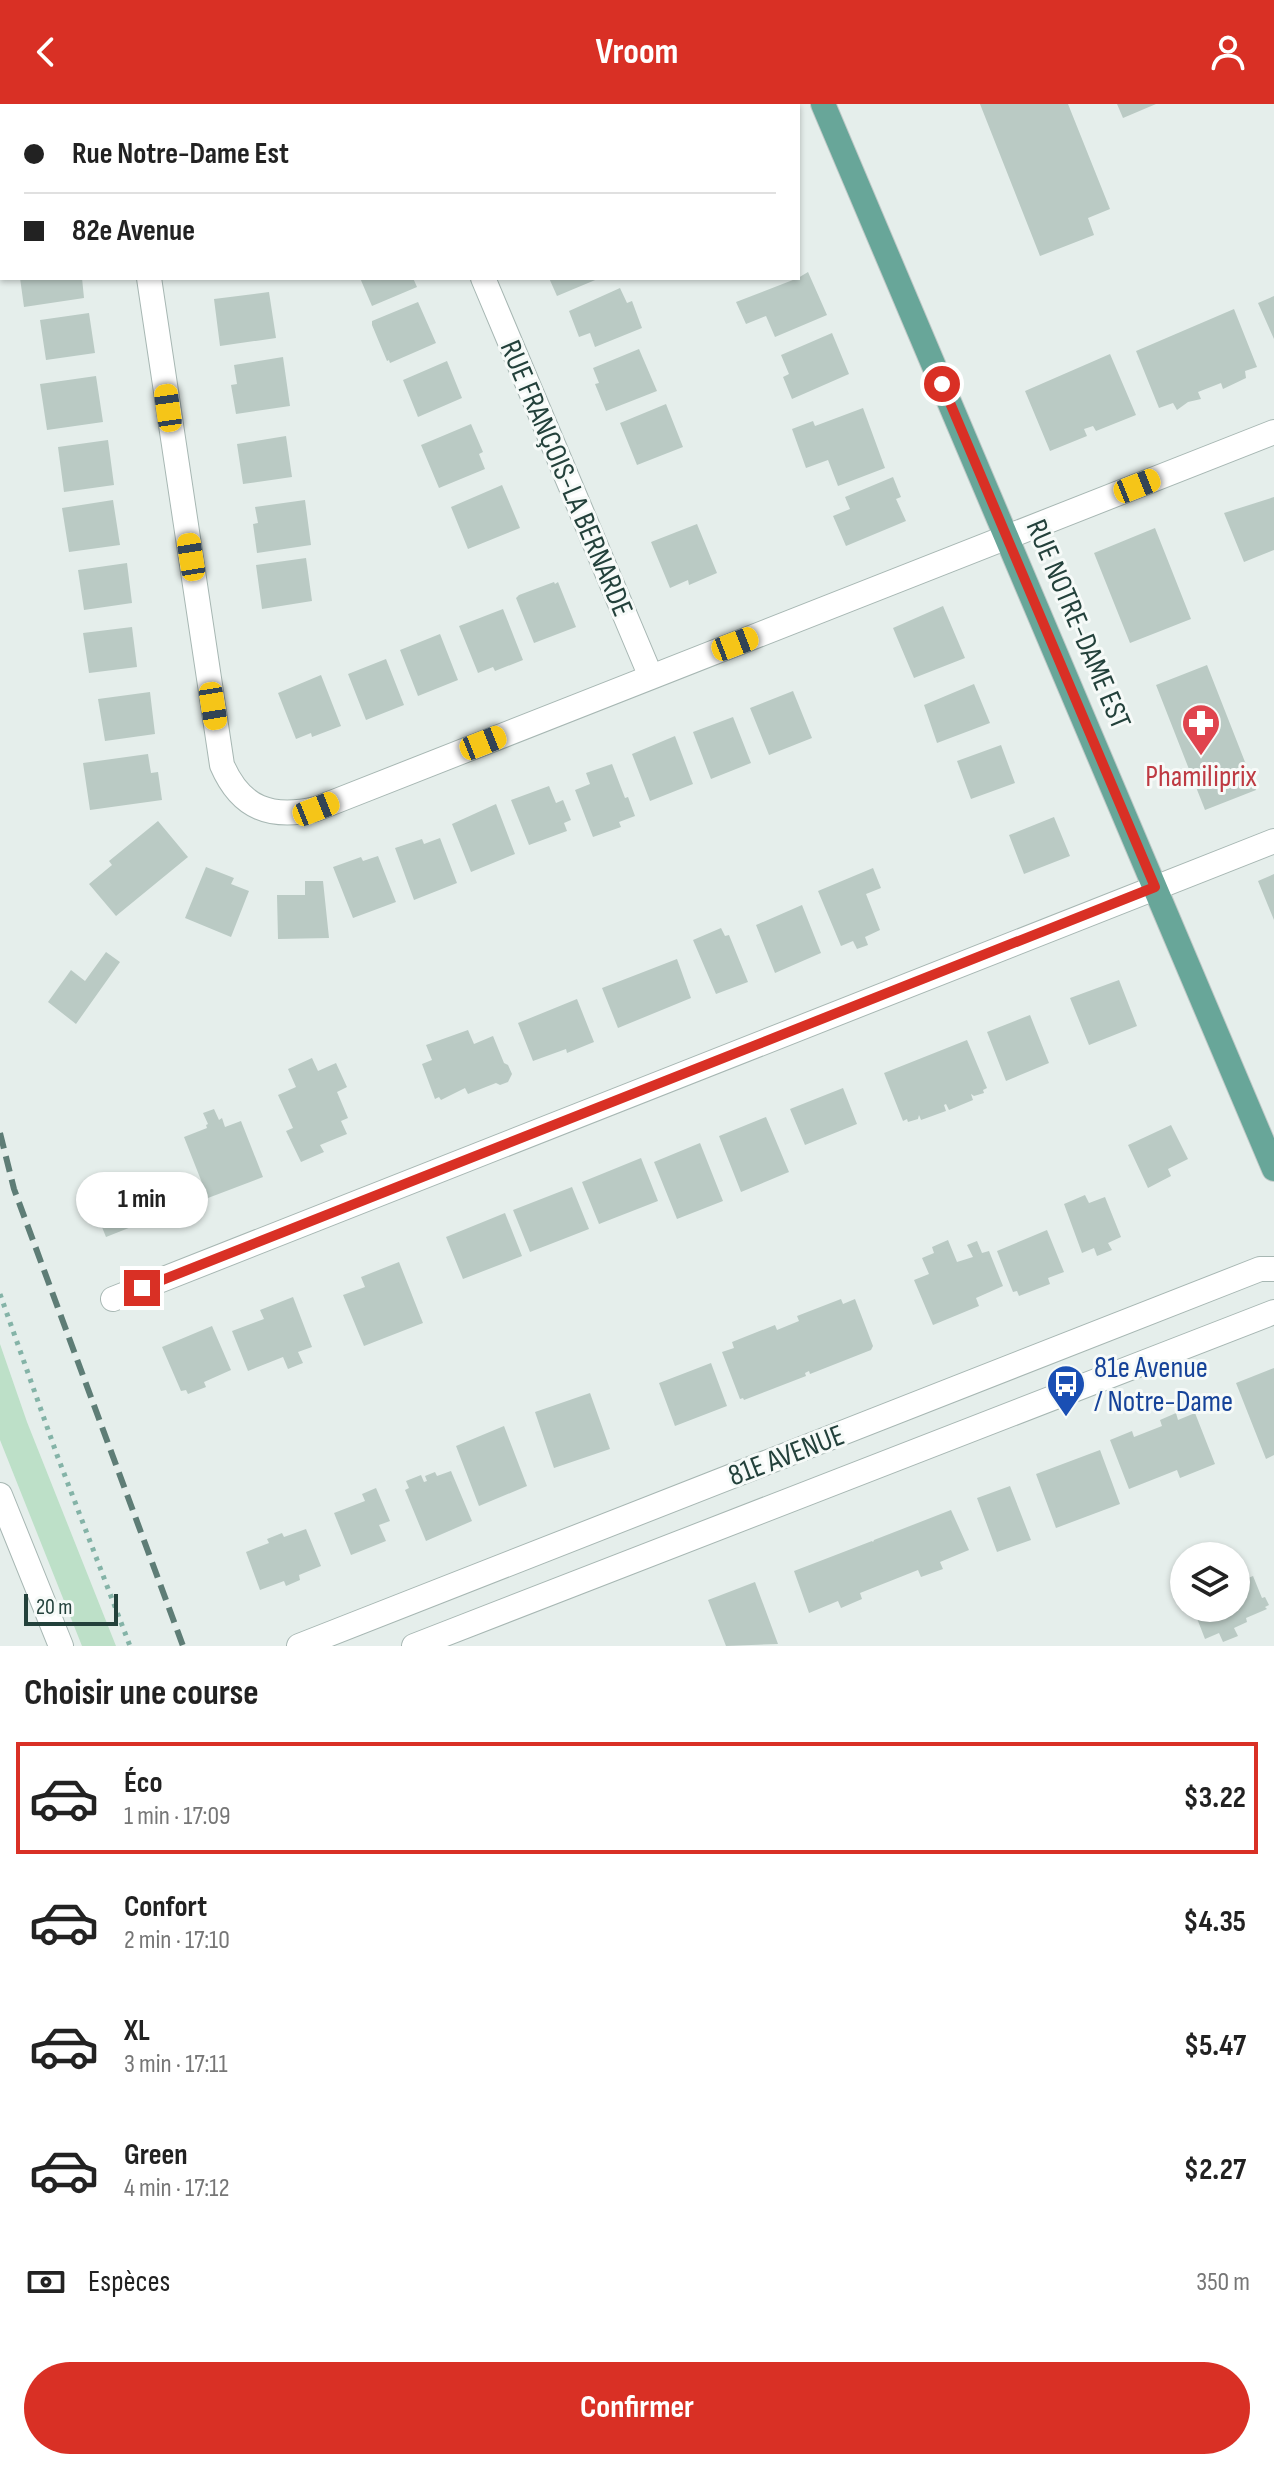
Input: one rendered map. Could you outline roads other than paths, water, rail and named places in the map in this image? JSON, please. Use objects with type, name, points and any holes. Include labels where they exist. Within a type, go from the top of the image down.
[{"type":"main road","name":"RUE NOTRE-DAME EST","points":[[823,104],[1274,1169]]},
{"type":"street","points":[[149,280],[222,765],[230,783],[243,798],[259,808],[277,813],[295,814],[316,809],[1274,432]]},
{"type":"street","name":"RUE FRANÇOIS-LA BERNARDE","points":[[484,280],[651,677]]},
{"type":"street","points":[[113,1299],[1274,841]]},
{"type":"street","name":"81E AVENUE","points":[[299,1646],[1260,1269],[1274,1269]]},
{"type":"street","name":"81E AVENUE","points":[[414,1646],[1274,1312]]},
{"type":"street","points":[[0,1495],[61,1646]]},
{"type":"railway","points":[[0,1133],[14,1189],[183,1646]]},
{"type":"place","name":"Phamiliprix","points":[[1201,757]]},
{"type":"place","name":"81e Avenue / Notre-Dame","points":[[1066,1418]]}]
